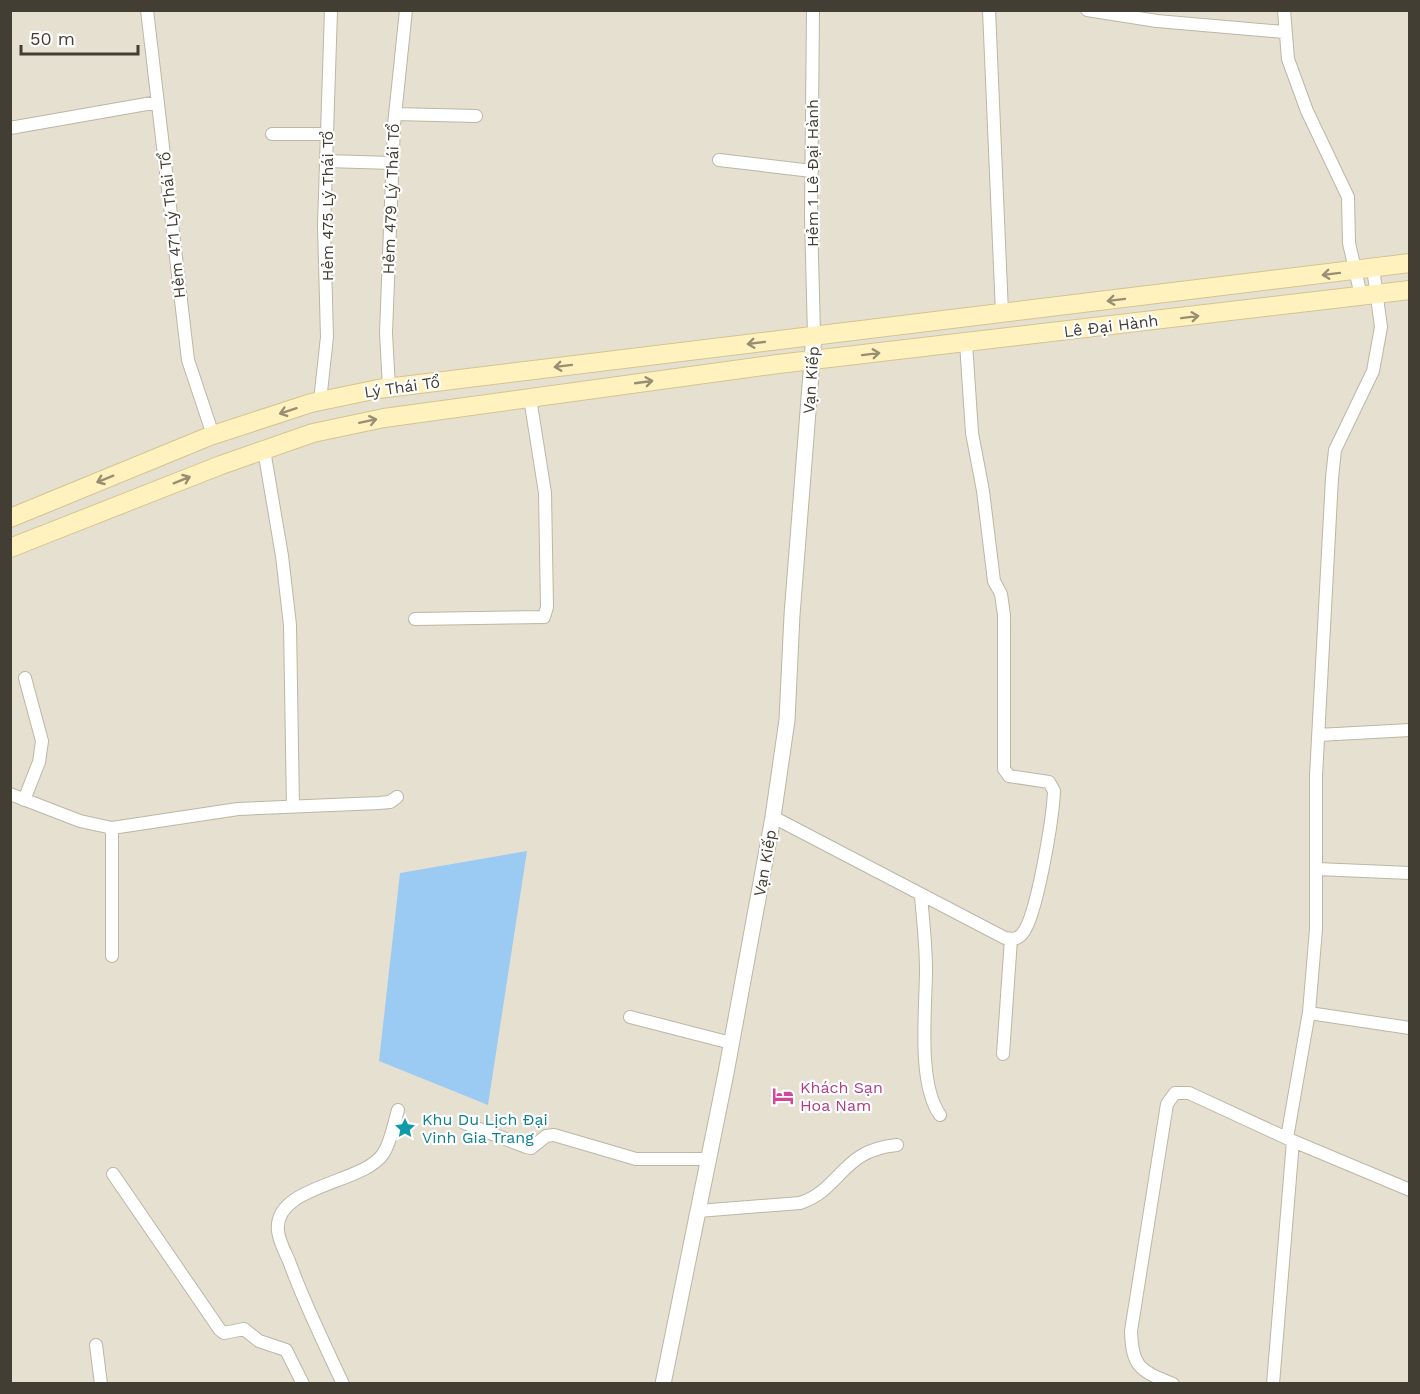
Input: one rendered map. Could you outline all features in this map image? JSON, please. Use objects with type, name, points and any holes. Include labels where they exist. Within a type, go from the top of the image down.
[{"type":"main road","name":"Lê Đại Hành","points":[[814,336],[1410,264]]},
{"type":"main road","name":"Lê Đại Hành","points":[[813,361],[1410,290]]},
{"type":"main road","name":"Lý Thái Tổ","points":[[10,518],[213,435],[320,401],[389,388],[814,336]]},
{"type":"main road","name":"Lý Thái Tổ","points":[[10,548],[313,433],[384,418],[813,361]]},
{"type":"street","name":"Hẻm 471 Lý Thái Tổ","points":[[147,10],[188,360],[213,435]]},
{"type":"street","name":"Hẻm 475 Lý Thái Tổ","points":[[320,401],[327,337],[326,161],[331,10]]},
{"type":"street","name":"Hẻm 479 Lý Thái Tổ","points":[[389,388],[386,333],[395,114],[406,10]]},
{"type":"street","name":"Hẻm 1 Lê Đại Hành","points":[[813,10],[814,336]]},
{"type":"street","points":[[989,10],[1002,313]]},
{"type":"street","points":[[1087,10],[1157,21],[1284,32]]},
{"type":"street","points":[[1273,1383],[1290,1140],[1309,1013],[1316,929],[1315,809],[1326,556],[1335,450],[1373,370],[1381,327],[1370,295],[1365,269],[1349,243],[1348,198],[1306,111],[1288,59],[1284,10]]},
{"type":"street","points":[[10,128],[158,102]]},
{"type":"street","points":[[395,114],[476,116]]},
{"type":"street","points":[[272,134],[327,134]]},
{"type":"street","points":[[719,160],[812,171]]},
{"type":"street","points":[[326,161],[393,163]]},
{"type":"street","name":"Vạn Kiếp","points":[[663,1383],[731,1043],[773,817],[787,720],[792,615],[814,336]]},
{"type":"street","points":[[773,817],[981,928],[1011,939],[1022,934],[1035,904],[1054,791],[1049,782],[1009,776],[1004,769],[1004,615],[1001,594],[994,581],[983,491],[972,433],[966,343]]},
{"type":"street","points":[[415,619],[544,617],[547,607],[546,510],[530,398]]},
{"type":"street","points":[[264,450],[282,556],[289,615],[293,807]]},
{"type":"street","points":[[24,800],[39,762],[42,741],[25,678]]},
{"type":"street","points":[[1318,735],[1410,730]]},
{"type":"street","points":[[10,794],[86,823],[112,828],[238,809],[379,803],[390,802],[397,797]]},
{"type":"street","points":[[112,828],[112,956]]},
{"type":"street","points":[[1317,869],[1410,873]]},
{"type":"street","points":[[921,896],[926,960],[925,1052],[931,1094],[940,1115]]},
{"type":"street","points":[[1003,1054],[1011,939]]},
{"type":"street","points":[[1309,1013],[1410,1028]]},
{"type":"street","points":[[630,1017],[731,1043]]},
{"type":"street","points":[[1173,1383],[1144,1372],[1139,1366],[1133,1356],[1131,1331],[1167,1104],[1175,1093],[1189,1093],[1290,1140],[1410,1190]]},
{"type":"street","points":[[343,1383],[297,1285],[278,1230],[283,1211],[300,1197],[322,1185],[362,1172],[383,1154],[398,1110]]},
{"type":"street","points":[[464,1123],[531,1148],[546,1136],[554,1135],[636,1159],[708,1159]]},
{"type":"street","points":[[698,1211],[808,1201],[860,1155],[871,1149],[897,1145]]},
{"type":"street","points":[[113,1174],[220,1330],[224,1333],[244,1329],[259,1341],[286,1350],[303,1383]]},
{"type":"street","points":[[96,1344],[101,1383]]},
{"type":"shaded area","points":[[11,11],[1409,11],[1409,1383],[11,1383]]},
{"type":"water","points":[[527,851],[488,1105],[379,1061],[400,873]]},
{"type":"place","name":"Khách Sạn Hoa Nam","points":[[783,1096]]},
{"type":"place","name":"Khu Du Lịch Đại Vinh Gia Trang","points":[[405,1128]]}]
